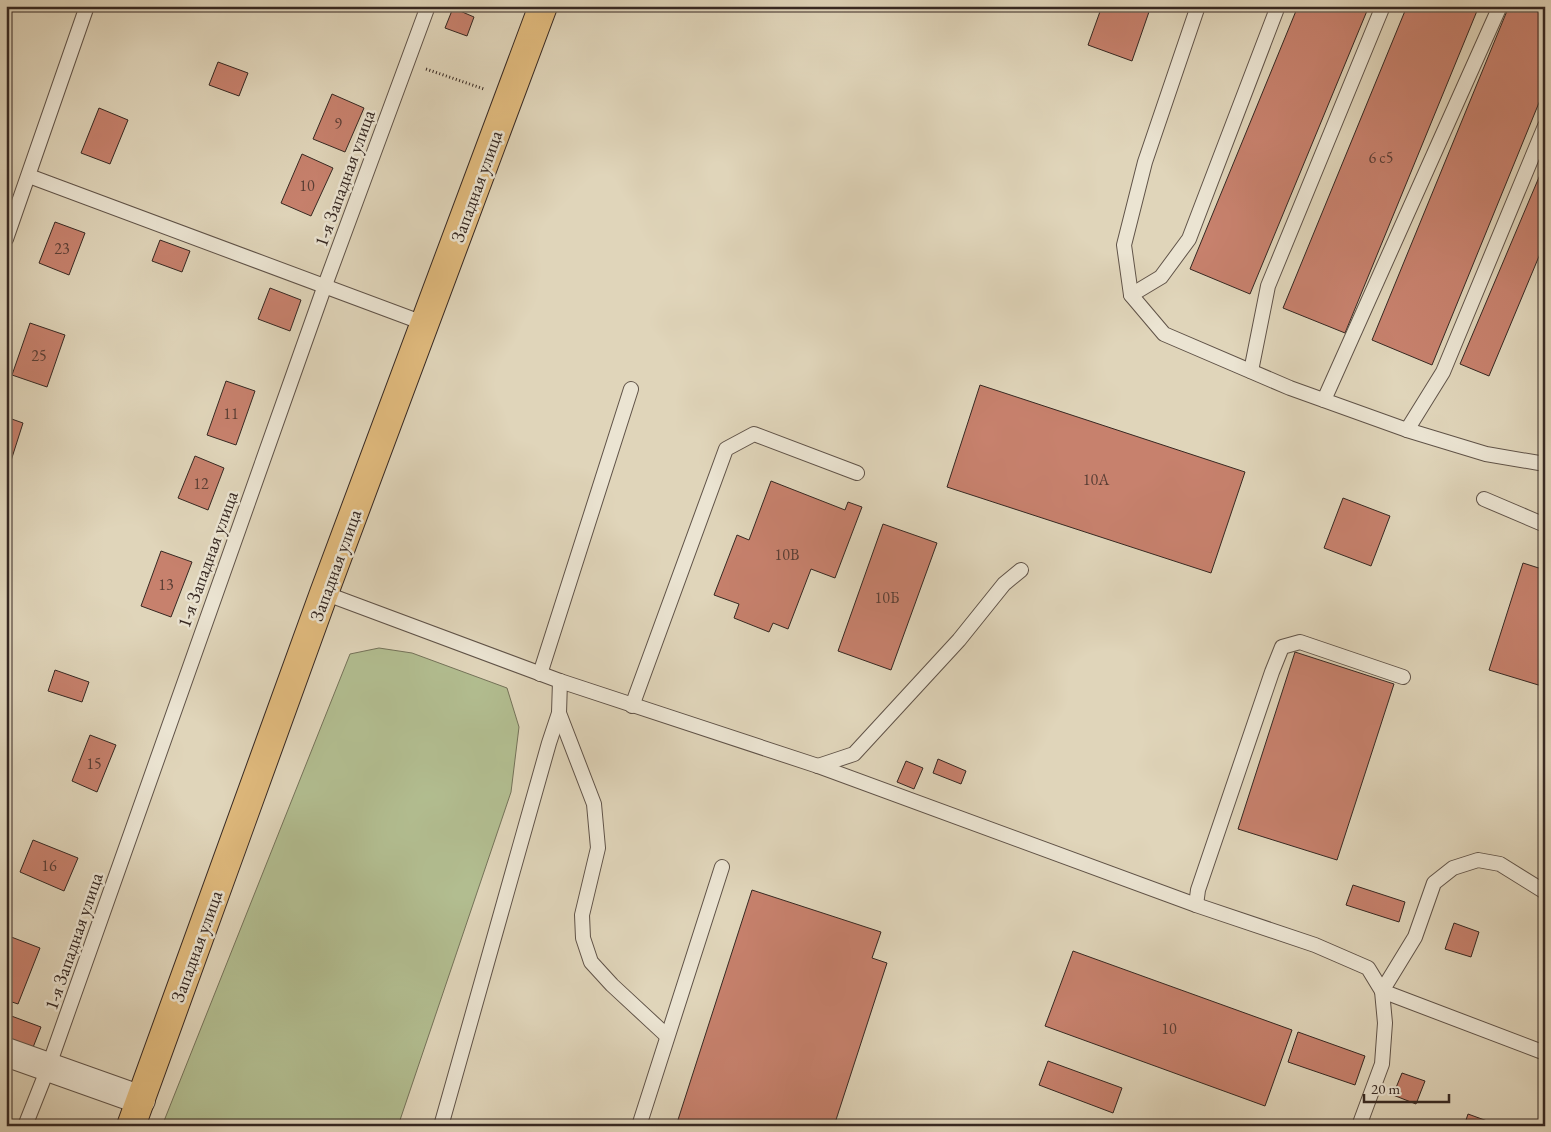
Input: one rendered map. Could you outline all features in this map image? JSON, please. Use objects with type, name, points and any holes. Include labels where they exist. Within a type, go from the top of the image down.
[{"type":"main road","name":"Западная улица","points":[[131,1126],[324,593],[426,324],[543,6]]},
{"type":"street","points":[[6,1052],[141,1100]]},
{"type":"lane","points":[[6,239],[87,6]]},
{"type":"lane","name":"1-я Западная улица","points":[[25,1126],[48,1068],[324,288],[428,6]]},
{"type":"lane","points":[[1198,6],[1145,162],[1124,246],[1131,295],[1164,334],[1251,372],[1406,430],[1486,454],[1545,464]]},
{"type":"lane","points":[[1131,295],[1161,277],[1189,239],[1278,6]]},
{"type":"lane","points":[[1251,372],[1268,286],[1383,6]]},
{"type":"lane","points":[[1324,400],[1500,6]]},
{"type":"lane","points":[[1406,430],[1443,372],[1545,126]]},
{"type":"lane","points":[[29,176],[324,288],[426,324]]},
{"type":"lane","points":[[540,674],[631,389]]},
{"type":"lane","points":[[632,706],[726,449],[754,434],[857,473]]},
{"type":"lane","points":[[1484,499],[1545,525]]},
{"type":"lane","points":[[818,766],[854,754],[959,640],[1004,584],[1021,570]]},
{"type":"lane","points":[[324,593],[540,674],[818,766],[1196,905],[1347,958],[1368,968],[1382,991],[1385,1023],[1382,1064],[1359,1126]]},
{"type":"lane","points":[[1196,905],[1205,871],[1272,672],[1282,648],[1300,642],[1403,677]]},
{"type":"lane","points":[[441,1126],[559,712],[560,681]]},
{"type":"lane","points":[[559,712],[594,804],[598,848],[582,915],[583,938],[591,962],[667,1036]]},
{"type":"lane","points":[[1382,991],[1415,937],[1434,883],[1453,868],[1478,860],[1500,864],[1545,892]]},
{"type":"lane","points":[[639,1126],[722,867]]},
{"type":"lane","points":[[1382,991],[1545,1053]]},
{"type":"path","points":[[406,62],[508,98]]},
{"type":"green space","points":[[379,648],[412,653],[507,688],[519,727],[511,792],[398,1126],[162,1126],[350,654]]},
{"type":"building","points":[[1102,6],[1151,6],[1132,61],[1088,45]]},
{"type":"building","points":[[1298,6],[1369,6],[1250,294],[1190,269]]},
{"type":"building","points":[[1407,6],[1479,6],[1345,333],[1283,308]]},
{"type":"building","points":[[1509,6],[1545,6],[1545,88],[1432,365],[1372,340]]},
{"type":"building","points":[[453,8],[474,17],[467,36],[445,28]]},
{"type":"building","points":[[218,62],[248,73],[239,96],[209,85]]},
{"type":"building","points":[[332,94],[364,108],[345,152],[313,139]]},
{"type":"building","points":[[99,108],[128,120],[110,164],[81,153]]},
{"type":"building","points":[[302,154],[333,168],[311,216],[281,203]]},
{"type":"building","points":[[1545,163],[1545,242],[1489,376],[1460,364]]},
{"type":"building","points":[[55,222],[85,233],[69,275],[39,263]]},
{"type":"building","points":[[160,240],[190,251],[182,272],[152,261]]},
{"type":"building","points":[[270,288],[301,300],[290,331],[258,319]]},
{"type":"building","points":[[30,323],[65,335],[47,387],[12,375]]},
{"type":"building","points":[[226,381],[255,391],[236,445],[207,435]]},
{"type":"building","points":[[980,385],[1245,472],[1211,573],[947,487]]},
{"type":"building","points":[[6,417],[23,423],[9,467],[6,466]]},
{"type":"building","points":[[195,456],[224,468],[208,510],[178,498]]},
{"type":"building","points":[[771,481],[845,510],[848,502],[862,507],[835,578],[811,569],[788,629],[773,623],[769,632],[734,618],[739,604],[714,595],[737,535],[749,540]]},
{"type":"building","points":[[1343,498],[1390,516],[1371,566],[1324,548]]},
{"type":"building","points":[[883,524],[937,543],[891,670],[838,651]]},
{"type":"building","points":[[161,551],[192,562],[171,617],[141,606]]},
{"type":"building","points":[[1523,563],[1545,570],[1545,687],[1489,670]]},
{"type":"building","points":[[1295,652],[1394,684],[1337,860],[1238,829]]},
{"type":"building","points":[[55,670],[89,682],[82,702],[48,691]]},
{"type":"building","points":[[90,735],[116,745],[97,792],[72,781]]},
{"type":"building","points":[[938,759],[966,771],[961,784],[933,773]]},
{"type":"building","points":[[906,761],[923,768],[914,789],[897,782]]},
{"type":"building","points":[[33,840],[78,858],[64,891],[20,872]]},
{"type":"building","points":[[1353,885],[1405,902],[1399,922],[1346,905]]},
{"type":"building","points":[[752,890],[881,932],[872,958],[887,963],[834,1126],[676,1126]]},
{"type":"building","points":[[1454,923],[1479,932],[1471,957],[1445,949]]},
{"type":"building","points":[[6,935],[40,948],[18,1004],[6,1000]]},
{"type":"building","points":[[1073,951],[1292,1030],[1265,1106],[1045,1026]]},
{"type":"building","points":[[6,1014],[41,1027],[32,1050],[6,1040]]},
{"type":"building","points":[[1298,1032],[1365,1056],[1355,1085],[1288,1062]]},
{"type":"building","points":[[1048,1061],[1122,1088],[1113,1113],[1039,1085]]},
{"type":"building","points":[[1402,1073],[1425,1081],[1416,1104],[1393,1095]]},
{"type":"building","points":[[1468,1114],[1501,1126],[1464,1126]]}]
